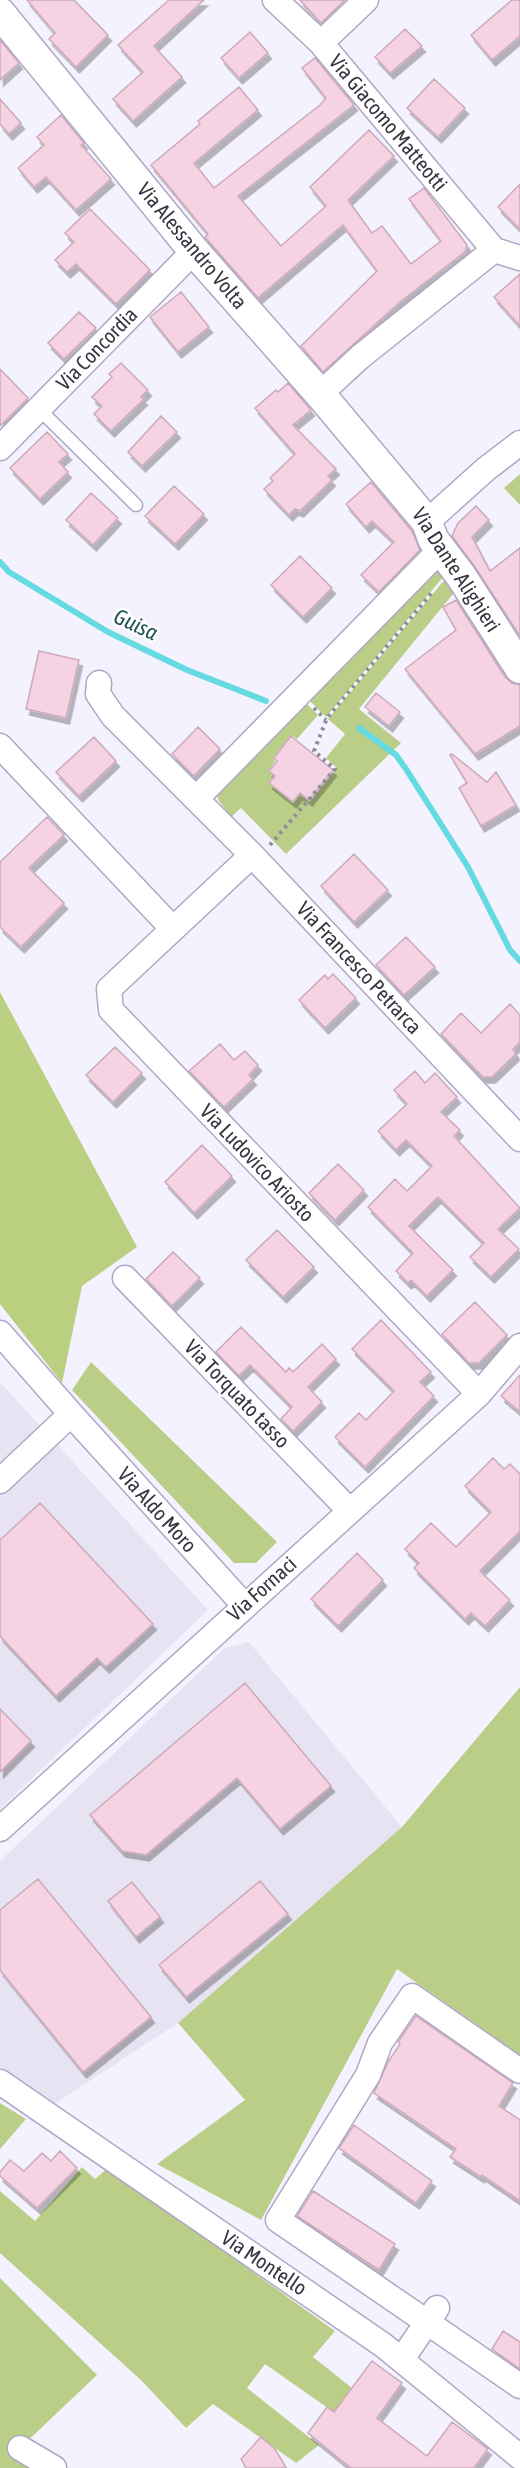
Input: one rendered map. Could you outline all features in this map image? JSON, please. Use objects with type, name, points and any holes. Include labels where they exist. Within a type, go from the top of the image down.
[{"type":"street","points":[[275,0],[321,43]]},
{"type":"street","name":"Via Giacomo Matteotti","points":[[366,0],[321,43],[494,250]]},
{"type":"street","name":"Via Alessandro Volta","points":[[0,14],[194,250],[390,475]]},
{"type":"street","name":"Via Concordia","points":[[0,448],[194,250]]},
{"type":"street","points":[[320,394],[360,357],[494,250],[520,258]]},
{"type":"street","points":[[428,522],[486,469],[520,443]]},
{"type":"street","name":"Via Dante Alighieri","points":[[390,475],[428,522],[433,539],[520,668]]},
{"type":"street","points":[[196,800],[449,560]]},
{"type":"street","name":"Via Francesco Petrarca","points":[[99,683],[98,694],[113,716],[254,857],[520,1139]]},
{"type":"street","points":[[0,747],[173,929]]},
{"type":"street","name":"Via Ludovico Ariosto","points":[[254,857],[109,989],[111,1010],[479,1394]]},
{"type":"street","name":"Via Torquato tasso","points":[[125,1278],[349,1510]]},
{"type":"street","name":"Via Aldo Moro","points":[[0,1333],[244,1605]]},
{"type":"street","name":"Via Fornaci","points":[[0,1828],[479,1394],[520,1346]]},
{"type":"street","points":[[0,1481],[71,1414]]},
{"type":"street","points":[[520,2071],[412,1996],[380,2043],[368,2075],[278,2220],[432,2316],[520,2386]]},
{"type":"street","name":"Via Montello","points":[[0,2082],[402,2360],[520,2457]]},
{"type":"street","points":[[402,2360],[432,2316]]},
{"type":"street","points":[[20,2448],[54,2468]]},
{"type":"lane","points":[[38,408],[136,505]]},
{"type":"path","points":[[254,857],[303,808],[335,769],[314,751],[327,718],[449,573],[449,560]]},
{"type":"shaded area","points":[[0,1382],[208,1610],[0,1809]]},
{"type":"shaded area","points":[[249,1642],[402,1827],[178,2023],[53,2105],[0,2067],[0,1861],[225,1648]]},
{"type":"green space","points":[[520,474],[520,505],[504,488]]},
{"type":"green space","points":[[435,566],[444,576],[326,717],[306,697]]},
{"type":"green space","points":[[446,578],[457,589],[359,709],[401,743],[286,854],[241,808],[231,817],[216,793],[303,700],[318,715],[297,739],[291,735],[273,758],[275,761],[268,771],[274,776],[268,783],[293,803],[300,795],[310,802],[337,768],[326,758],[345,734],[328,719]]},
{"type":"green space","points":[[0,992],[137,1247],[82,1286],[62,1383],[0,1304]]},
{"type":"green space","points":[[91,1362],[277,1542],[256,1563],[234,1563],[72,1390]]},
{"type":"green space","points":[[520,1687],[520,2055],[397,1969],[261,2220],[157,2164],[245,2100],[178,2023],[402,1827]]},
{"type":"green space","points":[[0,2103],[26,2119],[0,2149]]},
{"type":"green space","points":[[82,2167],[95,2179],[108,2168],[335,2331],[313,2357],[352,2388],[335,2413],[265,2364],[247,2388],[319,2445],[296,2463],[213,2404],[186,2428],[141,2380],[0,2253],[0,2191],[35,2221]]},
{"type":"green space","points":[[0,2278],[97,2375],[20,2448],[28,2468],[0,2468]]},
{"type":"building","points":[[27,0],[74,0],[108,35],[76,67],[49,39],[55,33]]},
{"type":"building","points":[[169,0],[204,0],[154,46],[182,77],[133,121],[113,99],[143,72],[118,45]]},
{"type":"building","points":[[300,0],[345,0],[321,23]]},
{"type":"building","points":[[512,0],[520,0],[520,36],[492,60],[471,35]]},
{"type":"building","points":[[405,29],[422,46],[390,73],[375,57]]},
{"type":"building","points":[[250,32],[268,53],[239,78],[221,58]]},
{"type":"building","points":[[0,40],[19,63],[0,80]]},
{"type":"building","points":[[315,58],[354,105],[238,196],[281,246],[326,206],[310,187],[369,130],[394,156],[348,200],[372,233],[382,226],[411,264],[441,241],[409,199],[424,188],[467,245],[465,252],[400,302],[323,372],[301,346],[377,271],[343,225],[258,298],[205,237],[208,234],[151,165],[200,124],[198,121],[239,87],[258,110],[194,163],[214,188],[326,98],[302,68]]},
{"type":"building","points":[[434,79],[465,108],[438,137],[407,108]]},
{"type":"building","points":[[0,99],[21,123],[9,134],[0,124]]},
{"type":"building","points":[[61,115],[84,143],[81,145],[111,179],[76,210],[46,177],[34,187],[18,168],[44,145],[37,137]]},
{"type":"building","points":[[520,184],[520,229],[498,207]]},
{"type":"building","points":[[90,209],[150,270],[116,304],[76,264],[67,272],[55,260],[74,242],[65,233]]},
{"type":"building","points":[[520,274],[520,326],[494,297]]},
{"type":"building","points":[[181,292],[209,327],[178,352],[150,317]]},
{"type":"building","points":[[79,312],[96,328],[64,359],[48,343]]},
{"type":"building","points":[[121,363],[148,390],[141,397],[144,399],[111,431],[94,414],[102,406],[92,397],[112,377],[109,374]]},
{"type":"building","points":[[0,369],[28,398],[0,426]]},
{"type":"building","points":[[288,383],[311,410],[293,425],[336,469],[328,476],[332,480],[300,511],[295,509],[289,515],[264,489],[273,481],[270,478],[295,454],[255,408]]},
{"type":"building","points":[[161,416],[177,432],[142,466],[128,452]]},
{"type":"building","points":[[47,432],[68,454],[59,462],[68,472],[40,499],[10,468]]},
{"type":"building","points":[[371,482],[412,531],[420,550],[379,592],[361,575],[394,542],[372,521],[366,527],[346,504]]},
{"type":"building","points":[[174,486],[204,514],[175,544],[145,516]]},
{"type":"building","points":[[91,493],[118,518],[93,545],[66,520]]},
{"type":"building","points":[[476,506],[489,520],[472,537],[490,571],[520,548],[520,636],[452,536],[458,523]]},
{"type":"building","points":[[300,556],[332,588],[303,617],[271,585]]},
{"type":"building","points":[[456,600],[505,677],[512,683],[520,685],[520,726],[475,754],[405,669],[456,630],[443,607]]},
{"type":"building","points":[[39,651],[79,660],[66,718],[26,709]]},
{"type":"building","points":[[376,693],[400,712],[389,726],[365,707]]},
{"type":"building","points":[[198,727],[220,749],[194,776],[172,754]]},
{"type":"building","points":[[291,736],[333,770],[309,800],[300,793],[293,802],[269,783],[275,776],[269,771],[277,761],[274,758]]},
{"type":"building","points":[[94,737],[116,761],[79,796],[56,772]]},
{"type":"building","points":[[452,754],[487,782],[496,772],[516,805],[481,826],[459,788],[467,783],[450,755]]},
{"type":"building","points":[[47,817],[64,835],[29,868],[64,903],[21,947],[0,927],[0,862]]},
{"type":"building","points":[[354,854],[388,890],[354,922],[321,886]]},
{"type":"building","points":[[406,937],[435,967],[404,995],[376,965]]},
{"type":"building","points":[[333,974],[356,998],[325,1028],[299,1000],[325,975],[328,979]]},
{"type":"building","points":[[510,1004],[520,1015],[520,1042],[513,1049],[516,1054],[492,1077],[483,1077],[441,1034],[461,1013],[481,1033]]},
{"type":"building","points":[[220,1044],[234,1060],[245,1051],[258,1065],[249,1075],[253,1079],[224,1107],[189,1071]]},
{"type":"building","points":[[115,1047],[142,1073],[113,1102],[86,1075]]},
{"type":"building","points":[[415,1071],[425,1083],[435,1073],[457,1097],[441,1112],[460,1130],[454,1136],[520,1208],[498,1229],[519,1249],[491,1277],[470,1257],[484,1243],[438,1197],[409,1226],[453,1270],[427,1296],[411,1280],[408,1283],[396,1271],[413,1253],[368,1207],[395,1179],[407,1191],[432,1166],[406,1140],[396,1150],[378,1131],[407,1104],[394,1090]]},
{"type":"building","points":[[202,1145],[232,1176],[194,1213],[165,1182]]},
{"type":"building","points":[[338,1164],[364,1190],[335,1220],[309,1193]]},
{"type":"building","points":[[277,1230],[314,1267],[283,1297],[246,1260]]},
{"type":"building","points":[[173,1252],[200,1278],[172,1306],[146,1279]]},
{"type":"building","points":[[475,1302],[507,1335],[479,1363],[469,1363],[442,1334]]},
{"type":"building","points":[[381,1320],[431,1372],[420,1382],[434,1396],[365,1467],[335,1437],[359,1413],[366,1420],[394,1391],[352,1349]]},
{"type":"building","points":[[241,1327],[286,1372],[289,1368],[293,1372],[322,1344],[336,1359],[308,1387],[322,1402],[293,1431],[281,1419],[292,1407],[250,1365],[239,1376],[216,1352]]},
{"type":"building","points":[[520,1375],[520,1412],[501,1396]]},
{"type":"building","points":[[493,1458],[504,1469],[510,1464],[520,1474],[520,1531],[480,1571],[510,1600],[485,1626],[471,1613],[465,1619],[414,1568],[419,1563],[405,1549],[431,1523],[456,1547],[491,1512],[465,1486]]},
{"type":"building","points":[[40,1503],[153,1624],[106,1667],[97,1658],[56,1696],[0,1636],[0,1540]]},
{"type":"building","points":[[357,1553],[383,1580],[338,1626],[311,1599]]},
{"type":"building","points":[[245,1683],[331,1786],[280,1829],[237,1778],[146,1855],[122,1851],[90,1815]]},
{"type":"building","points":[[0,1709],[31,1741],[0,1772]]},
{"type":"building","points":[[38,1879],[151,2017],[83,2072],[0,1970],[0,1910]]},
{"type":"building","points":[[260,1881],[288,1914],[186,1997],[159,1965]]},
{"type":"building","points":[[132,1882],[160,1917],[136,1937],[108,1901]]},
{"type":"building","points":[[416,2016],[513,2083],[499,2106],[520,2120],[520,2201],[450,2157],[456,2149],[374,2093],[388,2062],[400,2044],[398,2042]]},
{"type":"building","points":[[354,2125],[432,2181],[416,2203],[339,2148]]},
{"type":"building","points":[[60,2151],[77,2168],[37,2208],[0,2176],[0,2172],[10,2160],[24,2171],[42,2153],[51,2161]]},
{"type":"building","points":[[313,2191],[395,2244],[379,2270],[297,2216]]},
{"type":"building","points":[[503,2331],[520,2342],[520,2369],[492,2349]]},
{"type":"building","points":[[372,2361],[402,2383],[377,2418],[427,2456],[452,2422],[488,2449],[474,2468],[351,2468],[308,2433],[327,2407],[334,2412]]},
{"type":"building","points":[[261,2437],[275,2449],[286,2468],[246,2468],[241,2459]]},
{"type":"waterway","name":"Guisa","points":[[0,562],[9,572],[108,632],[187,670],[266,701]]},
{"type":"waterway","name":"Guisa","points":[[359,728],[396,755],[406,769],[468,867],[510,950],[520,961]]}]
